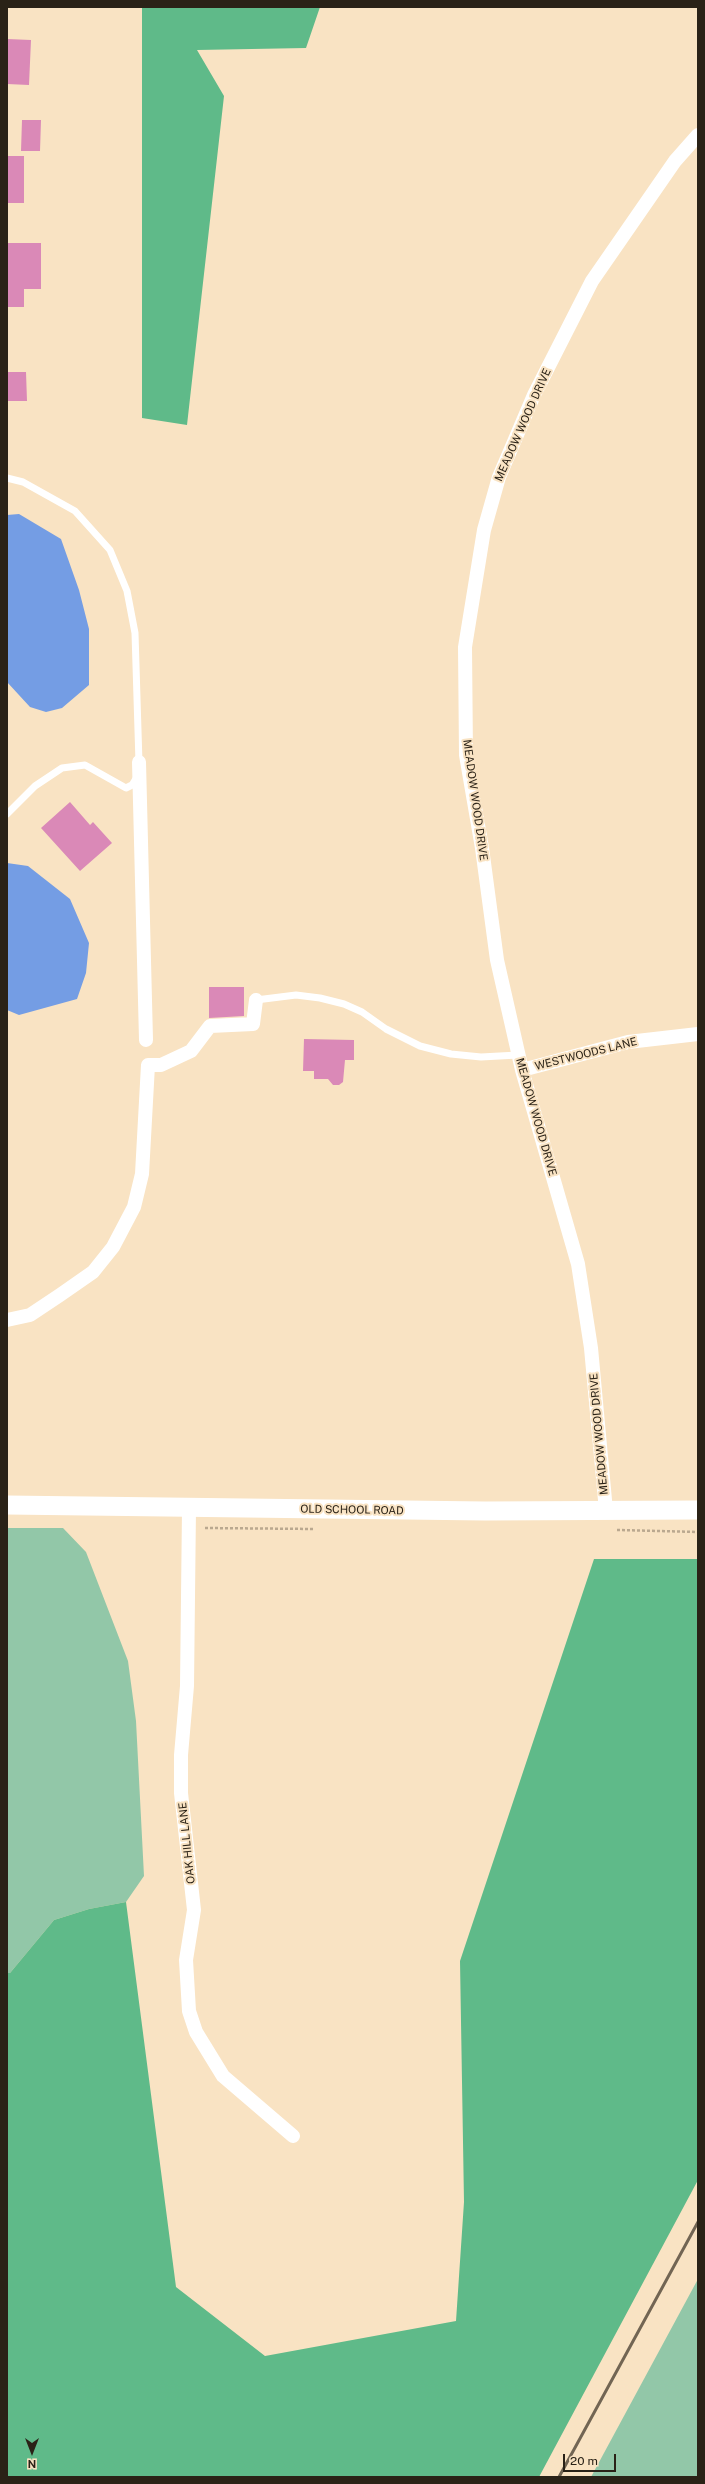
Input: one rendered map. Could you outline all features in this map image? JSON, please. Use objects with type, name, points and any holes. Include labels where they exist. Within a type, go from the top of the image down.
[{"type":"street","name":"MEADOW WOOD DRIVE","points":[[606,1511],[591,1348],[578,1264],[518,1055],[497,960],[482,848],[466,755],[465,647],[484,530],[499,477],[534,395],[592,281],[675,161],[698,135]]},
{"type":"street","points":[[139,762],[146,1040]]},
{"type":"street","points":[[7,1320],[30,1314],[60,1296],[92,1272],[113,1247],[134,1207],[142,1174],[148,1065],[161,1065],[191,1051],[210,1026],[253,1024],[256,1000]]},
{"type":"street","name":"WESTWOODS LANE","points":[[522,1070],[628,1042],[698,1034]]},
{"type":"street","name":"OLD SCHOOL ROAD","points":[[7,1505],[485,1512],[698,1510]]},
{"type":"street","name":"OAK HILL LANE","points":[[189,1508],[187,1686],[181,1763],[181,1793],[194,1910],[186,1960],[186,1987],[189,2011],[196,2032],[223,2076],[293,2136]]},
{"type":"lane","points":[[7,478],[23,482],[75,511],[110,550],[127,591],[135,633],[139,762],[137,778],[132,785],[126,788],[85,765],[62,768],[35,786],[7,814]]},
{"type":"lane","points":[[256,1000],[296,995],[320,998],[344,1004],[362,1012],[386,1029],[420,1046],[451,1054],[481,1057],[518,1055]]},
{"type":"green space","points":[[142,7],[320,7],[306,48],[197,50],[224,96],[187,425],[142,418]]},
{"type":"green space","points":[[7,1528],[63,1528],[86,1552],[128,1661],[136,1721],[144,1876],[126,1902],[89,1909],[54,1920],[10,1973],[7,1973]]},
{"type":"green space","points":[[594,1559],[698,1559],[698,2180],[539,2477],[7,2477],[7,1973],[10,1973],[54,1920],[89,1909],[126,1902],[176,2287],[265,2356],[456,2321],[464,2202],[460,1961]]},
{"type":"green space","points":[[698,2279],[698,2477],[591,2477]]},
{"type":"water","points":[[19,514],[61,539],[79,590],[89,629],[89,685],[62,708],[46,712],[30,707],[7,682],[7,515]]},
{"type":"water","points":[[7,863],[28,866],[70,899],[89,943],[86,973],[77,999],[19,1015],[7,1010]]},
{"type":"building","points":[[7,39],[31,40],[29,85],[7,84]]},
{"type":"building","points":[[22,120],[41,120],[40,151],[21,151]]},
{"type":"building","points":[[7,156],[24,156],[24,203],[7,203]]},
{"type":"building","points":[[7,243],[41,243],[41,289],[24,289],[24,307],[7,307]]},
{"type":"building","points":[[7,372],[26,372],[27,401],[7,401]]},
{"type":"building","points":[[70,802],[90,825],[93,822],[112,843],[80,871],[41,828]]},
{"type":"building","points":[[209,987],[244,987],[244,1016],[209,1018]]},
{"type":"building","points":[[304,1039],[354,1040],[354,1060],[345,1060],[343,1082],[339,1085],[333,1085],[328,1079],[314,1079],[314,1071],[303,1071]]},
{"type":"railway","points":[[559,2477],[698,2222]]}]
